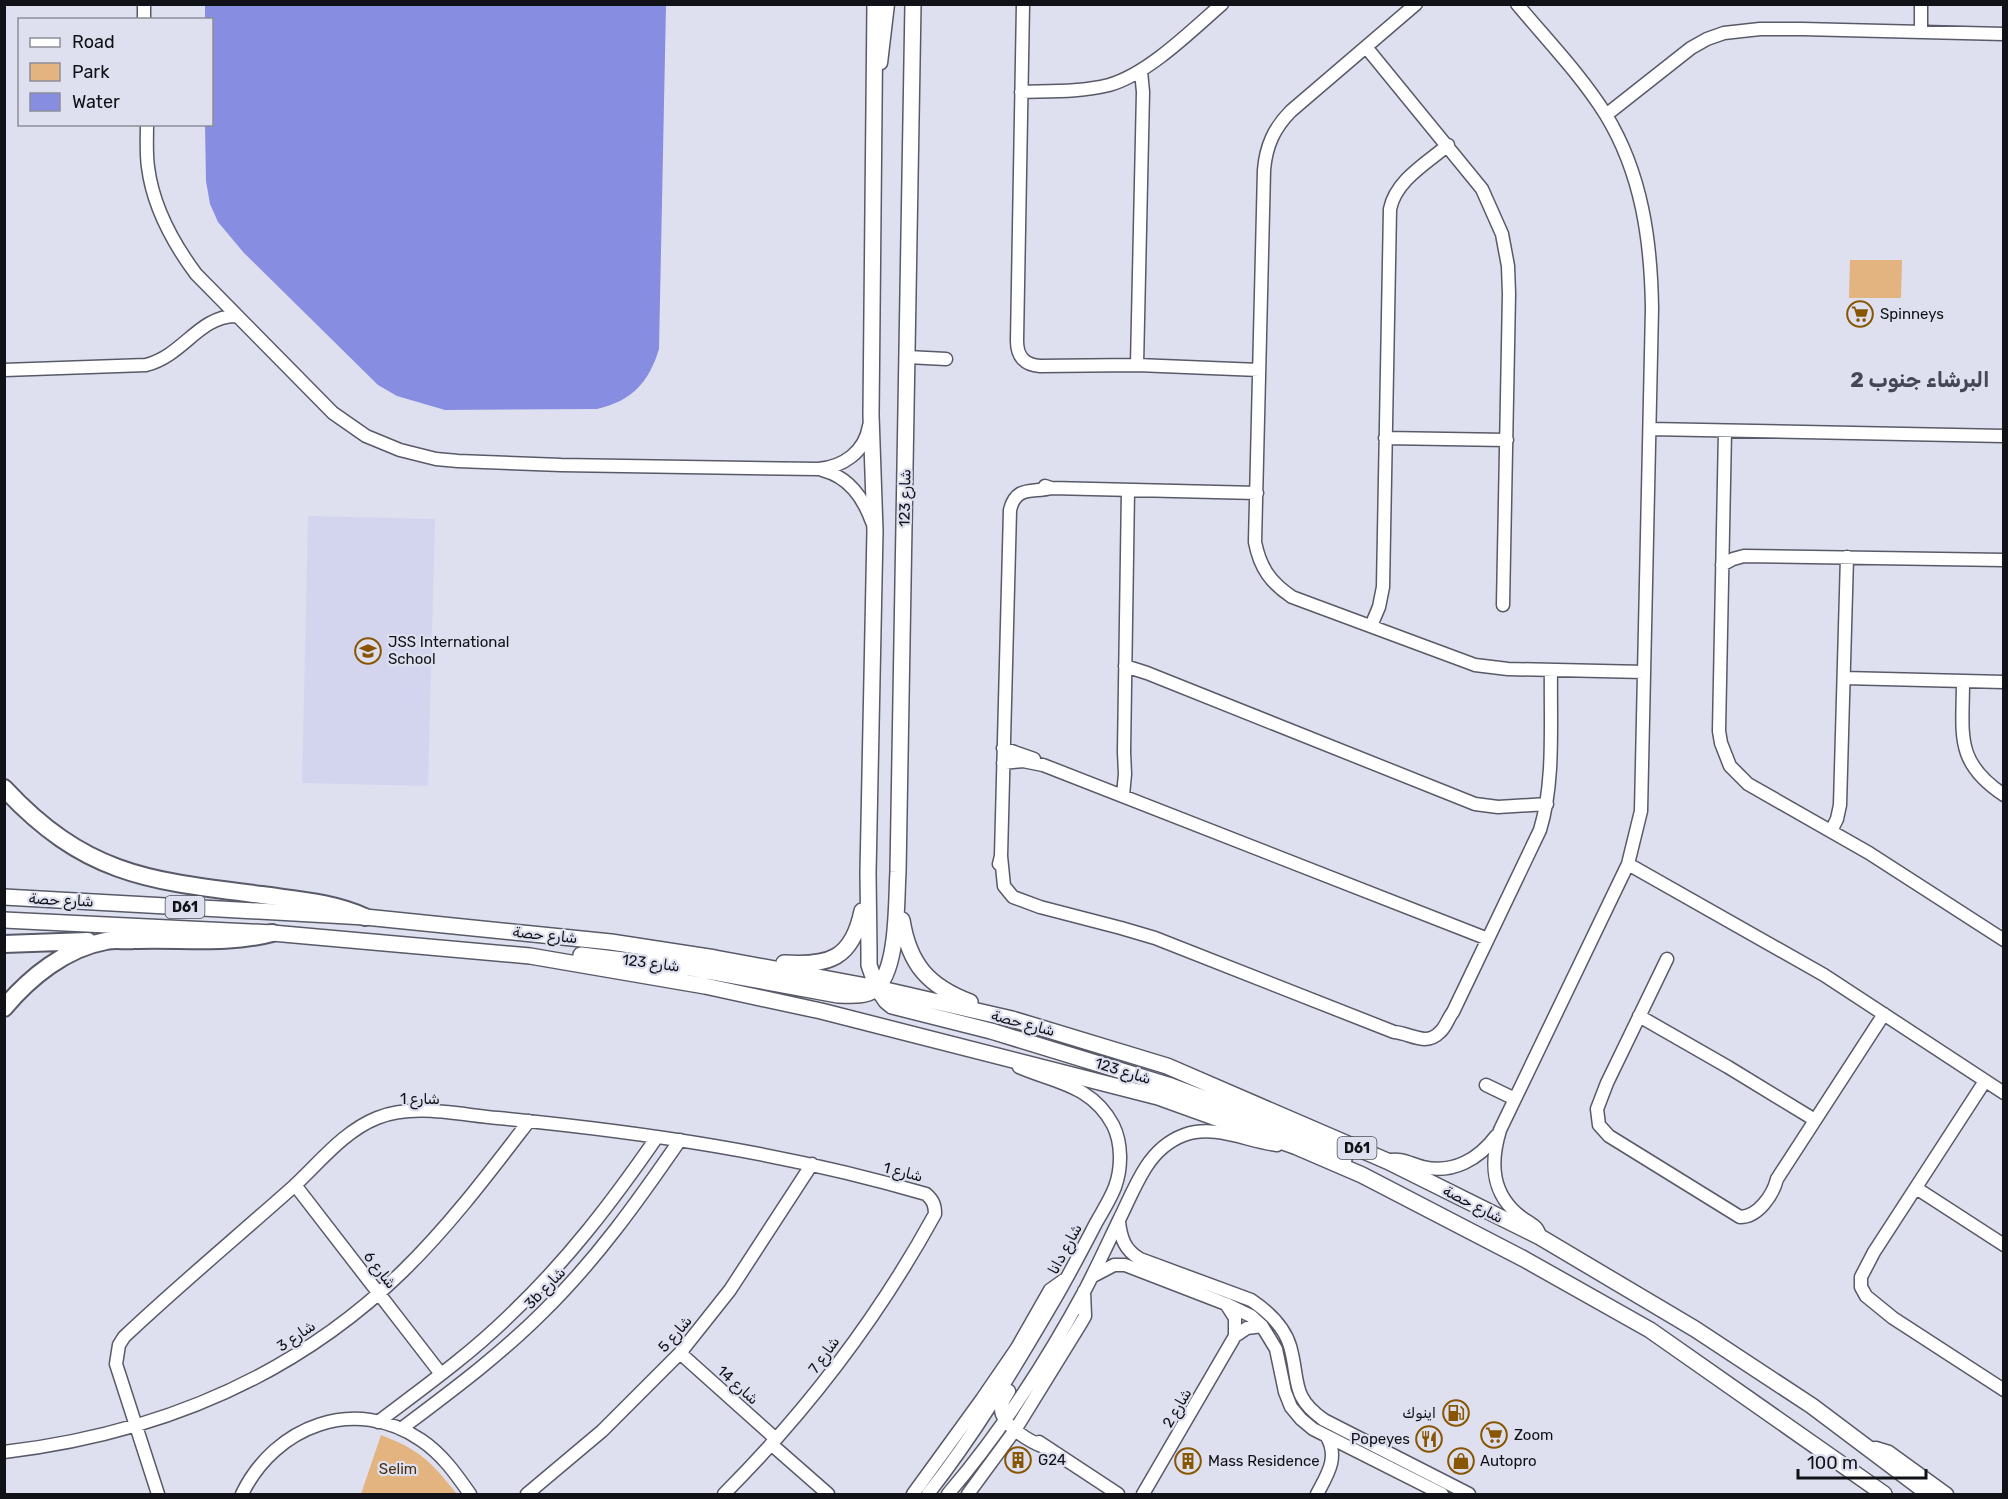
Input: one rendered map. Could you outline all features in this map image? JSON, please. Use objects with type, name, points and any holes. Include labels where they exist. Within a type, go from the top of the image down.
[{"type":"highway","points":[[4,788],[37,820],[66,843],[116,868],[169,883],[329,904],[365,917]]},
{"type":"highway","points":[[4,944],[227,940],[272,933]]},
{"type":"highway","points":[[4,1008],[24,986],[53,963],[82,947],[107,941]]},
{"type":"main road","name":"شارع 123","points":[[875,4],[871,415],[875,531],[868,873],[869,964],[877,988],[892,1006],[991,1031],[1171,1086],[1262,1120],[1319,1144],[1342,1158],[1362,1175]]},
{"type":"main road","name":"شارع 123","points":[[530,956],[569,954],[691,968],[838,995],[860,995],[877,988],[884,976],[893,952],[898,872],[915,4]]},
{"type":"main road","points":[[898,872],[905,940],[914,960],[927,978],[944,991],[1012,1019]]},
{"type":"main road","points":[[715,958],[800,964],[829,961],[849,945],[858,930],[868,873]]},
{"type":"main road","name":"شارع حصة","points":[[4,897],[365,917],[611,942],[715,958],[877,988],[1012,1019],[1167,1066],[1387,1161],[1540,1237],[1695,1329],[1812,1406],[1929,1494]]},
{"type":"main road","name":"شارع حصة","points":[[4,920],[272,933],[530,956],[705,986],[809,1008],[1158,1097],[1298,1147],[1362,1175],[1524,1259],[1650,1330],[1884,1494]]},
{"type":"street","points":[[874,105],[879,84],[888,4]]},
{"type":"street","points":[[1023,4],[1017,341],[1020,356],[1033,366],[1137,365],[1259,370]]},
{"type":"street","points":[[1021,92],[1094,88],[1122,81],[1136,73],[1208,9],[1222,4]]},
{"type":"street","points":[[1517,4],[1584,83],[1606,115],[1619,140],[1640,193],[1651,261],[1652,308],[1641,811],[1628,864],[1500,1130],[1494,1153],[1493,1165],[1499,1189],[1512,1209],[1537,1228],[1540,1237]]},
{"type":"street","points":[[1921,4],[1921,32]]},
{"type":"street","points":[[1408,7],[1366,47],[1290,111],[1281,120],[1268,144],[1264,170],[1256,542],[1263,569],[1271,580],[1292,597],[1459,661],[1491,668],[1644,672]]},
{"type":"street","points":[[1606,115],[1691,48],[1724,33],[1760,29],[2004,34]]},
{"type":"street","points":[[1366,47],[1473,176],[1490,203],[1506,250],[1509,294],[1503,605]]},
{"type":"street","points":[[1136,73],[1143,87],[1137,365]]},
{"type":"street","points":[[147,126],[148,167],[160,212],[181,253],[215,295],[333,413],[366,436],[392,447],[418,455],[458,461],[818,469],[836,466],[852,456],[864,442],[871,415]]},
{"type":"street","points":[[1377,628],[1383,587],[1392,201],[1401,185],[1448,145]]},
{"type":"street","points":[[204,326],[213,312],[215,295]]},
{"type":"street","points":[[4,370],[146,365],[168,357],[204,326],[219,318],[235,316]]},
{"type":"street","points":[[907,357],[946,359]]},
{"type":"street","points":[[1650,429],[2004,436]]},
{"type":"street","points":[[1725,431],[1719,730],[1725,755],[1734,771],[1748,784],[1888,865],[2004,940]]},
{"type":"street","points":[[1385,438],[1507,440]]},
{"type":"street","points":[[818,469],[842,478],[855,490],[865,505],[875,531]]},
{"type":"street","points":[[1257,493],[1051,488],[1029,490],[1017,495],[1011,505],[1008,530],[999,887],[1002,894],[1012,902],[1040,907],[1155,938],[1394,1032],[1420,1045],[1434,1045],[1444,1036],[1453,1012],[1535,844],[1546,810],[1551,670]]},
{"type":"street","points":[[1117,794],[1125,774],[1128,490]]},
{"type":"street","points":[[1723,546],[1744,556]]},
{"type":"street","points":[[1722,565],[1744,556],[2004,560]]},
{"type":"street","points":[[1831,831],[1838,819],[1840,805],[1847,558]]},
{"type":"street","points":[[1125,666],[1464,800],[1486,806],[1546,810]]},
{"type":"street","points":[[1844,678],[2004,681]]},
{"type":"street","points":[[1125,680],[1149,679],[1168,683]]},
{"type":"street","points":[[1963,681],[1962,735],[1965,752],[1977,775],[2004,795]]},
{"type":"street","points":[[1003,748],[1488,939]]},
{"type":"street","points":[[1003,763],[1023,761],[1043,765]]},
{"type":"street","points":[[1628,864],[1794,957],[2004,1093]]},
{"type":"street","points":[[1667,959],[1592,1110],[1590,1118],[1592,1126],[1599,1136],[1631,1151],[1707,1195],[1736,1215],[1749,1216],[1760,1208],[1775,1185],[1776,1179],[1884,1014]]},
{"type":"street","points":[[1639,1016],[1815,1120]]},
{"type":"street","name":"شارع دانا","points":[[928,1494],[958,1456],[1067,1278],[1115,1187],[1120,1164],[1119,1141],[1114,1126],[1094,1100],[1065,1082],[1030,1072],[997,1055]]},
{"type":"street","points":[[1985,1081],[1874,1252],[1856,1275],[1854,1291],[1860,1299],[2004,1390]]},
{"type":"street","points":[[1486,1085],[1515,1099]]},
{"type":"street","name":"شارع 1","points":[[158,1494],[116,1364],[116,1354],[124,1337],[350,1133],[386,1115],[410,1111],[529,1121],[680,1140],[812,1164],[926,1194],[935,1206],[935,1214],[931,1221]]},
{"type":"street","name":"شارع 3","points":[[4,1452],[62,1444],[136,1427],[211,1400],[248,1382],[319,1339],[401,1272],[455,1215],[529,1121]]},
{"type":"street","points":[[1387,1161],[1405,1160],[1432,1169],[1454,1167],[1464,1164],[1481,1153],[1500,1130]]},
{"type":"street","points":[[948,1494],[956,1489],[1006,1421],[1046,1358],[1092,1276],[1147,1166],[1162,1148],[1183,1135],[1198,1131],[1214,1131],[1263,1143],[1298,1147]]},
{"type":"street","name":"3b شارع","points":[[378,1422],[441,1374],[509,1317],[568,1257],[615,1198],[657,1137]]},
{"type":"street","name":"3b شارع","points":[[401,1429],[477,1372],[544,1311],[617,1230],[680,1140]]},
{"type":"street","name":"شارع 5","points":[[527,1494],[602,1431],[680,1353],[735,1282],[812,1164]]},
{"type":"street","name":"شارع 6","points":[[295,1185],[441,1374]]},
{"type":"street","points":[[1916,1188],[2004,1245]]},
{"type":"street","name":"شارع 7","points":[[724,1494],[774,1442],[819,1388],[869,1318],[931,1221]]},
{"type":"street","points":[[1119,1222],[1120,1236],[1131,1253],[1251,1316],[1262,1326],[1276,1350],[1285,1392],[1291,1407],[1307,1424],[1327,1437],[1442,1494]]},
{"type":"street","points":[[1092,1276],[1114,1265],[1125,1265],[1251,1300],[1275,1319],[1290,1345],[1297,1387],[1312,1412],[1469,1494]]},
{"type":"street","points":[[913,1494],[1017,1348],[1050,1290],[1067,1278]]},
{"type":"street","points":[[968,1494],[1015,1430],[1085,1316],[1084,1291]]},
{"type":"street","points":[[1226,1304],[1235,1318],[1235,1336]]},
{"type":"street","points":[[1235,1336],[1247,1328],[1262,1326]]},
{"type":"street","name":"شارع 2","points":[[1143,1494],[1235,1336]]},
{"type":"street","points":[[1031,1339],[1028,1357],[1001,1405],[1001,1412],[1006,1421],[1015,1430],[1118,1494]]},
{"type":"street","name":"شارع 14","points":[[680,1353],[828,1494]]},
{"type":"street","points":[[1025,1414],[1024,1423],[1027,1431],[1044,1447]]},
{"type":"street","points":[[242,1494],[262,1462],[275,1449],[297,1434],[323,1423],[342,1420],[378,1422],[401,1429],[420,1439],[451,1467],[470,1494]]},
{"type":"street","points":[[1317,1494],[1332,1463],[1332,1449],[1327,1437]]},
{"type":"street","points":[[1869,1449],[1876,1448],[1888,1452],[1947,1494]]},
{"type":"street","points":[[1332,1463],[1356,1450]]},
{"type":"shaded area","name":"JSS International School","points":[[308,516],[435,519],[428,786],[302,783]]},
{"type":"green space","points":[[1850,260],[1902,260],[1901,298],[1849,298]]},
{"type":"green space","name":"Selim","points":[[381,1435],[406,1446],[424,1458],[457,1494],[361,1494]]},
{"type":"water","points":[[205,5],[666,5],[659,349],[644,380],[620,401],[597,409],[445,410],[397,396],[378,385],[244,253],[218,222],[210,204],[206,181],[205,126],[213,126],[213,18],[205,18]]},
{"type":"place","name":"Spinneys","points":[[1860,314]]},
{"type":"place","name":"JSS International School","points":[[368,651]]},
{"type":"place","name":"اينوك","points":[[1456,1413]]},
{"type":"place","name":"Zoom","points":[[1494,1435]]},
{"type":"place","name":"Popeyes","points":[[1429,1439]]},
{"type":"place","name":"G24","points":[[1018,1460]]},
{"type":"place","name":"Mass Residence","points":[[1188,1461]]},
{"type":"place","name":"Autopro","points":[[1461,1461]]},
{"type":"district","name":"البرشاء جنوب 2","points":[[1920,379]]}]
